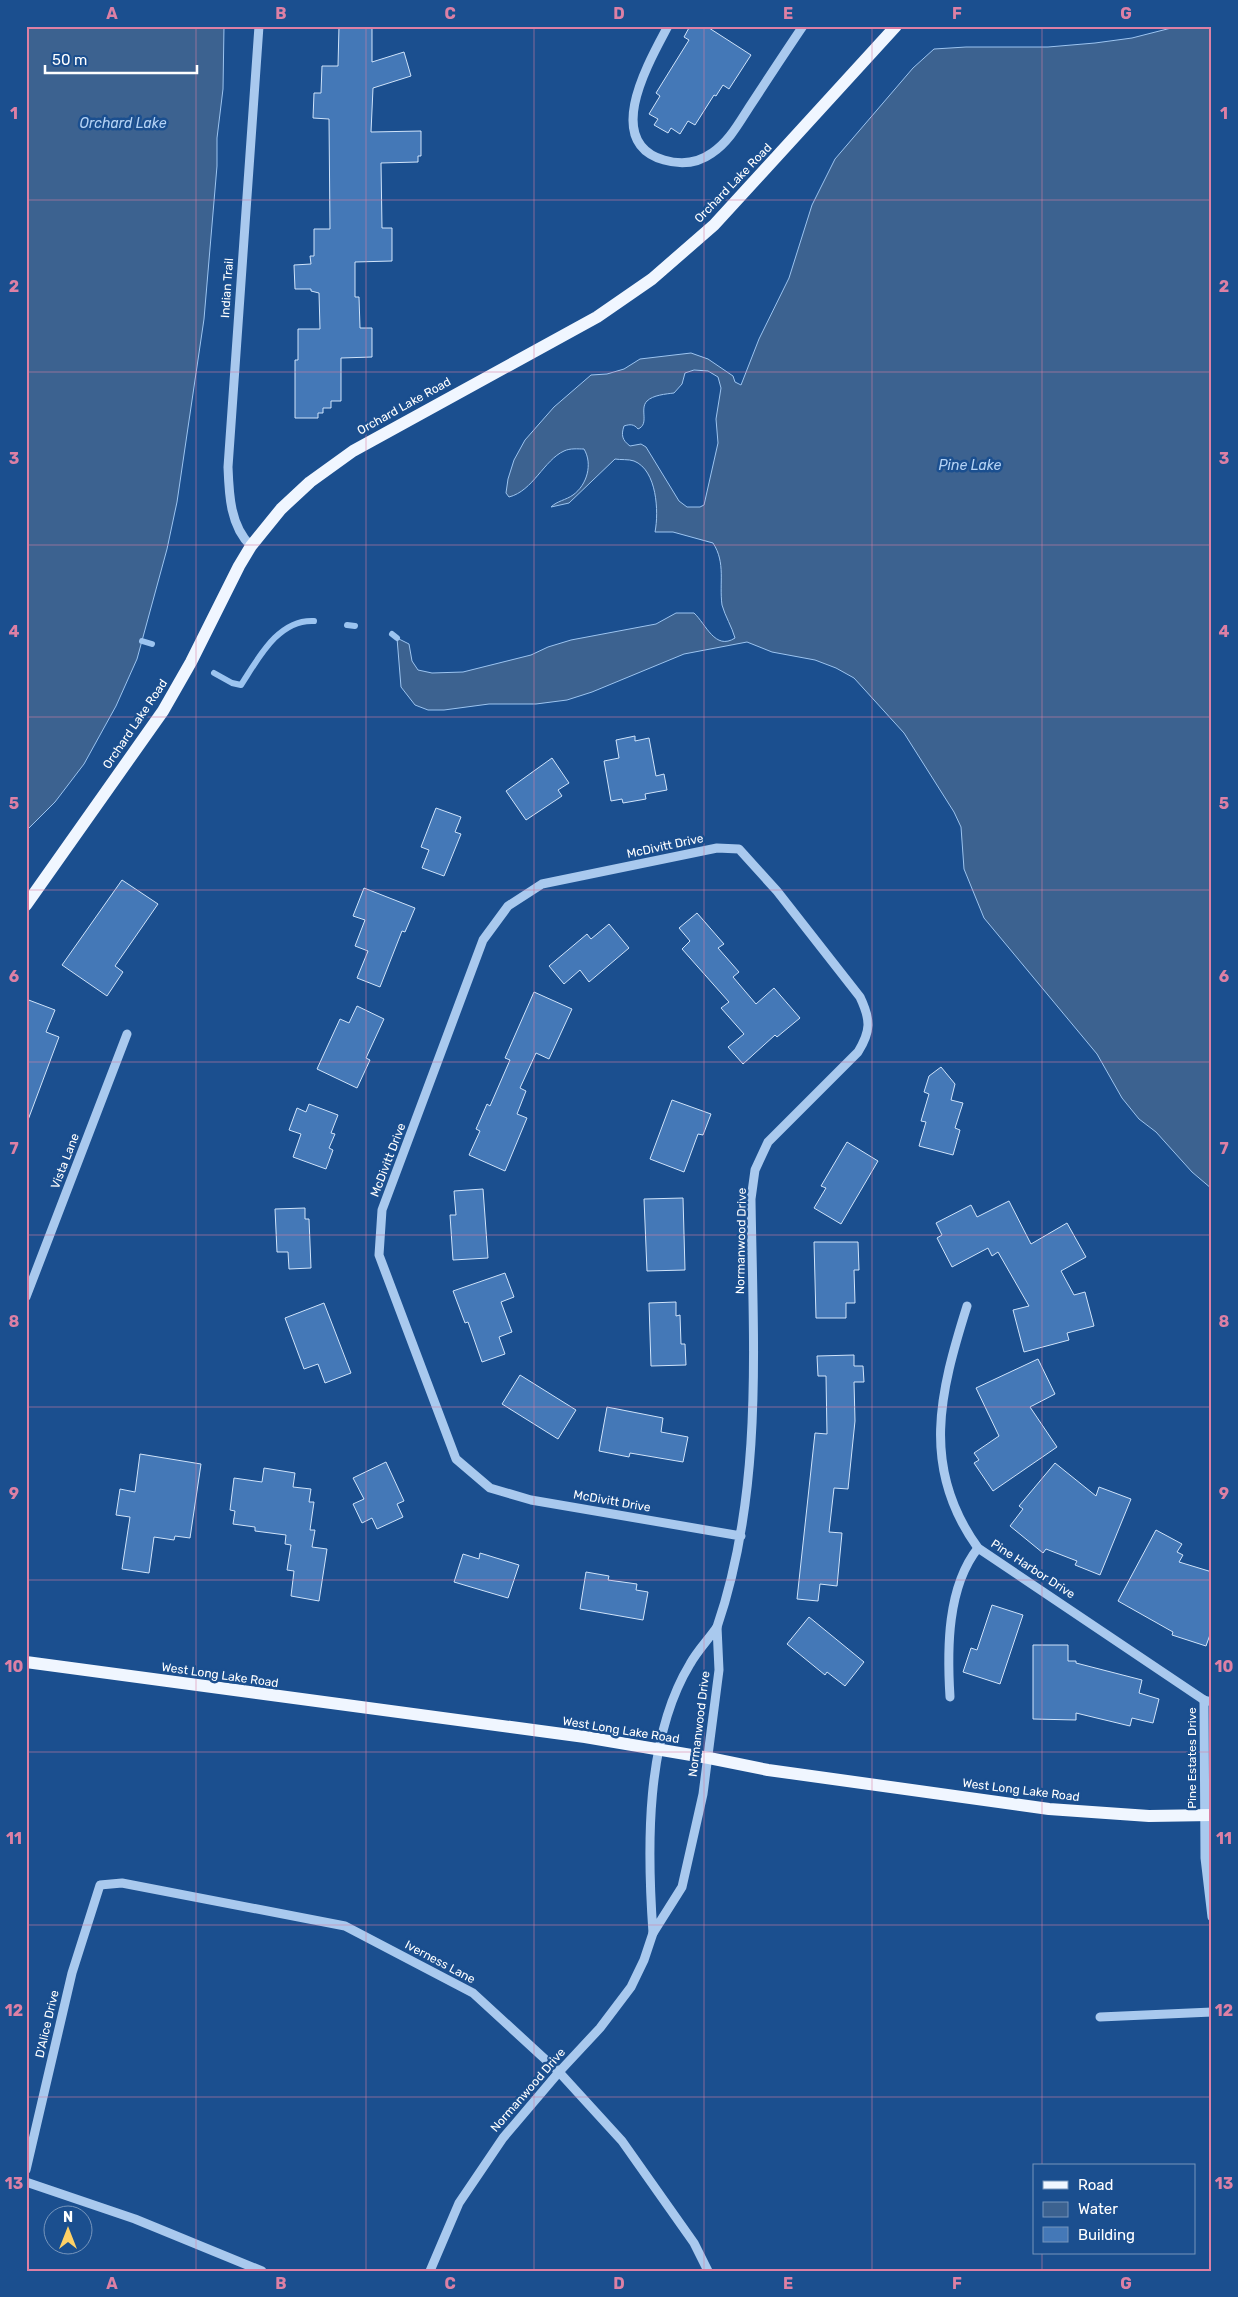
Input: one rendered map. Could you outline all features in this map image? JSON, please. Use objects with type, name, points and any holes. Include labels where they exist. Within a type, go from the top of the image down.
[{"type":"main road","name":"Orchard Lake Road","points":[[26,905],[163,711],[191,662],[232,578],[251,546],[296,495],[346,455],[597,317],[652,279],[714,226],[896,26]]},
{"type":"main road","name":"West Long Lake Road","points":[[26,1662],[242,1692],[401,1711],[660,1750],[768,1770],[1049,1809],[1149,1816],[1208,1816]]},
{"type":"street","name":"Indian Trail","points":[[251,546],[240,534],[234,519],[228,467],[259,26]]},
{"type":"street","points":[[668,26],[639,89],[632,124],[637,140],[644,150],[656,157],[681,163],[704,158],[726,141],[803,26]]},
{"type":"street","name":"McDivitt Drive","points":[[739,849],[717,848],[542,884],[508,906],[483,940],[382,1210],[379,1255],[456,1460],[490,1488],[531,1500],[740,1536]]},
{"type":"street","name":"Normanwood Drive","points":[[653,1933],[649,1879],[653,1786],[667,1717],[690,1664],[717,1628],[726,1603],[740,1536],[754,1416],[751,1199],[755,1170],[768,1142],[858,1052],[867,1037],[868,1014],[860,997],[789,906],[739,849]]},
{"type":"street","name":"Vista Lane","points":[[26,1297],[128,1034]]},
{"type":"street","name":"Pine Harbor Drive","points":[[968,1306],[950,1361],[941,1409],[942,1471],[962,1525],[978,1548],[1208,1701]]},
{"type":"street","points":[[950,1697],[948,1656],[953,1610],[967,1562],[978,1548]]},
{"type":"street","name":"Normanwood Drive","points":[[430,2271],[459,2203],[503,2138],[558,2072],[600,2028],[631,1987],[644,1960],[653,1933],[682,1887],[703,1794],[709,1758],[719,1670],[717,1628]]},
{"type":"street","name":"Pine Estates Drive","points":[[1208,1701],[1208,1816],[1204,1858],[1212,1917]]},
{"type":"street","name":"Iverness Lane","points":[[100,1885],[122,1883],[345,1926],[473,1993],[558,2072],[622,2141],[694,2243],[708,2271]]},
{"type":"street","name":"D'Alice Drive","points":[[26,2170],[72,1973],[100,1885]]},
{"type":"street","points":[[1100,2017],[1212,2012]]},
{"type":"street","points":[[26,2182],[135,2219],[262,2271]]},
{"type":"water","name":"Orchard Lake","points":[[26,26],[224,26],[223,89],[217,138],[217,166],[204,319],[177,502],[167,549],[137,659],[116,706],[84,764],[55,802],[26,831]]},
{"type":"water","name":"Pine Lake","points":[[1179,26],[1212,26],[1212,1189],[1192,1172],[1156,1132],[1139,1119],[1122,1098],[1097,1054],[984,918],[964,869],[961,827],[954,812],[904,733],[854,678],[836,668],[815,660],[772,652],[747,642],[684,654],[592,692],[567,700],[536,704],[489,704],[444,710],[428,710],[415,705],[401,687],[397,638],[409,644],[412,661],[418,670],[432,673],[463,672],[531,655],[548,647],[571,640],[656,624],[676,613],[694,613],[716,639],[728,641],[735,638],[722,605],[721,566],[713,543],[673,532],[655,532],[657,514],[655,492],[648,473],[642,466],[632,460],[615,459],[569,503],[551,507],[573,495],[582,486],[588,468],[587,455],[584,449],[564,451],[550,461],[525,489],[509,497],[506,493],[508,479],[514,460],[525,440],[554,407],[591,375],[607,374],[624,369],[640,359],[691,353],[708,359],[733,376],[735,382],[741,385],[759,339],[789,278],[812,205],[835,159],[913,68],[934,49],[1048,47],[1132,38]],"holes":[[[694,370],[708,371],[718,377],[721,388],[716,419],[718,443],[704,505],[700,507],[687,507],[679,501],[646,447],[641,444],[630,446],[625,442],[623,432],[626,425],[633,425],[638,429],[642,427],[644,408],[647,401],[656,396],[674,393],[682,384],[685,373]]]},
{"type":"building","points":[[339,26],[372,26],[372,62],[404,52],[411,76],[373,88],[371,132],[421,131],[421,156],[418,156],[418,162],[381,163],[382,228],[392,228],[392,261],[355,262],[355,297],[359,297],[360,328],[372,328],[372,357],[341,358],[341,401],[331,401],[331,408],[323,408],[323,413],[318,413],[318,418],[295,418],[295,360],[298,360],[298,329],[320,329],[319,293],[311,291],[311,289],[295,289],[294,265],[311,264],[310,256],[314,256],[314,229],[330,229],[329,119],[313,118],[314,93],[321,93],[322,66],[338,66]]},
{"type":"building","points":[[690,26],[706,26],[751,55],[729,89],[723,85],[716,96],[714,95],[695,125],[688,121],[680,134],[671,128],[668,133],[654,125],[658,119],[649,114],[660,96],[656,93],[689,40],[684,37]]},
{"type":"building","points":[[635,736],[635,741],[649,738],[656,776],[664,774],[667,790],[645,794],[646,799],[623,803],[622,799],[611,801],[604,761],[619,758],[616,740]]},
{"type":"building","points":[[552,758],[569,783],[558,790],[562,796],[526,820],[506,791]]},
{"type":"building","points":[[436,808],[461,817],[455,832],[461,834],[444,876],[422,868],[429,850],[421,847]]},
{"type":"building","points":[[122,880],[158,904],[115,966],[123,972],[107,996],[62,965]]},
{"type":"building","points":[[364,888],[415,908],[405,932],[402,931],[380,987],[357,978],[368,951],[355,946],[365,920],[353,916]]},
{"type":"building","points":[[697,913],[724,944],[718,948],[739,972],[733,977],[756,1004],[774,988],[800,1018],[777,1037],[775,1035],[743,1064],[728,1047],[744,1034],[721,1008],[729,1002],[682,949],[690,941],[679,928]]},
{"type":"building","points":[[609,924],[629,948],[589,982],[580,970],[564,984],[549,966],[587,934],[591,939]]},
{"type":"building","points":[[534,992],[572,1009],[549,1059],[536,1053],[520,1088],[526,1091],[517,1114],[527,1118],[505,1171],[469,1155],[480,1131],[476,1129],[487,1104],[490,1106],[510,1060],[505,1058]]},
{"type":"building","points":[[26,999],[55,1010],[46,1032],[59,1037],[28,1120],[26,1119]]},
{"type":"building","points":[[357,1006],[384,1019],[366,1058],[370,1060],[357,1088],[317,1069],[340,1019],[349,1023]]},
{"type":"building","points":[[941,1067],[955,1084],[951,1100],[963,1103],[955,1128],[960,1130],[953,1155],[919,1146],[926,1122],[921,1121],[929,1094],[924,1092],[929,1076]]},
{"type":"building","points":[[672,1100],[711,1114],[703,1135],[698,1134],[684,1172],[650,1159]]},
{"type":"building","points":[[309,1104],[338,1115],[331,1133],[335,1134],[329,1148],[333,1150],[326,1169],[293,1157],[301,1134],[289,1130],[297,1108],[306,1112]]},
{"type":"building","points":[[847,1142],[878,1161],[841,1224],[814,1208],[826,1188],[821,1186]]},
{"type":"building","points":[[483,1189],[488,1258],[453,1260],[450,1215],[456,1215],[454,1191]]},
{"type":"building","points":[[683,1198],[685,1270],[647,1271],[644,1199]]},
{"type":"building","points":[[1009,1201],[1031,1244],[1067,1223],[1086,1257],[1061,1271],[1074,1295],[1085,1292],[1094,1326],[1067,1333],[1069,1340],[1024,1352],[1013,1310],[1029,1306],[998,1252],[992,1256],[988,1248],[952,1267],[937,1238],[942,1235],[936,1223],[971,1205],[977,1217]]},
{"type":"building","points":[[305,1208],[305,1219],[309,1219],[311,1268],[289,1269],[288,1252],[277,1252],[275,1209]]},
{"type":"building","points":[[814,1242],[858,1242],[859,1270],[854,1270],[855,1303],[846,1303],[846,1318],[816,1318]]},
{"type":"building","points":[[505,1273],[514,1297],[501,1302],[512,1332],[499,1337],[505,1354],[482,1362],[468,1322],[465,1323],[453,1291]]},
{"type":"building","points":[[676,1302],[676,1316],[680,1315],[681,1344],[685,1344],[686,1365],[651,1366],[649,1303]]},
{"type":"building","points":[[324,1303],[351,1373],[325,1383],[318,1364],[304,1369],[285,1318]]},
{"type":"building","points":[[854,1355],[854,1366],[863,1366],[864,1382],[854,1382],[855,1421],[848,1489],[834,1488],[829,1532],[842,1533],[837,1586],[820,1584],[818,1601],[797,1599],[815,1433],[827,1434],[826,1376],[818,1376],[817,1356]]},
{"type":"building","points":[[1038,1359],[1055,1394],[1030,1407],[1057,1447],[993,1491],[974,1463],[979,1460],[974,1453],[999,1436],[976,1388]]},
{"type":"building","points":[[520,1375],[576,1410],[558,1439],[502,1404]]},
{"type":"building","points":[[607,1407],[663,1418],[661,1432],[688,1437],[683,1462],[630,1453],[629,1457],[599,1451]]},
{"type":"building","points":[[140,1454],[201,1464],[190,1538],[175,1536],[174,1540],[154,1537],[149,1573],[122,1569],[130,1517],[116,1515],[120,1489],[135,1492]]},
{"type":"building","points":[[386,1462],[404,1501],[397,1504],[403,1517],[377,1529],[372,1518],[362,1523],[353,1504],[364,1499],[353,1478]]},
{"type":"building","points":[[1055,1463],[1096,1496],[1099,1487],[1131,1499],[1100,1575],[1075,1565],[1077,1561],[1046,1549],[1043,1553],[1010,1526],[1023,1509],[1019,1506]]},
{"type":"building","points":[[264,1468],[295,1473],[293,1487],[311,1489],[309,1502],[314,1502],[310,1530],[315,1530],[312,1547],[327,1549],[319,1601],[291,1596],[294,1571],[287,1570],[291,1545],[285,1544],[286,1535],[255,1531],[255,1527],[233,1524],[235,1511],[230,1510],[234,1478],[262,1482]]},
{"type":"building","points":[[1156,1530],[1182,1544],[1177,1552],[1183,1555],[1179,1562],[1212,1572],[1212,1629],[1206,1646],[1172,1635],[1173,1632],[1118,1601]]},
{"type":"building","points":[[480,1553],[519,1565],[508,1598],[454,1582],[463,1554],[479,1559]]},
{"type":"building","points":[[586,1572],[609,1576],[608,1580],[637,1584],[636,1590],[648,1592],[643,1620],[580,1609]]},
{"type":"building","points":[[992,1605],[1023,1615],[1000,1684],[963,1672],[971,1648],[977,1650]]},
{"type":"building","points":[[809,1617],[864,1662],[845,1686],[827,1672],[825,1675],[787,1644]]},
{"type":"building","points":[[1033,1645],[1068,1645],[1068,1661],[1076,1661],[1076,1663],[1142,1680],[1139,1693],[1159,1699],[1153,1723],[1132,1718],[1130,1726],[1076,1713],[1076,1720],[1033,1719]]},
{"type":"waterway","points":[[214,673],[232,683],[241,685],[270,642],[290,626],[301,622],[314,621]]},
{"type":"waterway","points":[[347,625],[355,626]]},
{"type":"waterway","points":[[392,634],[397,638]]},
{"type":"waterway","points":[[142,641],[152,644]]}]
